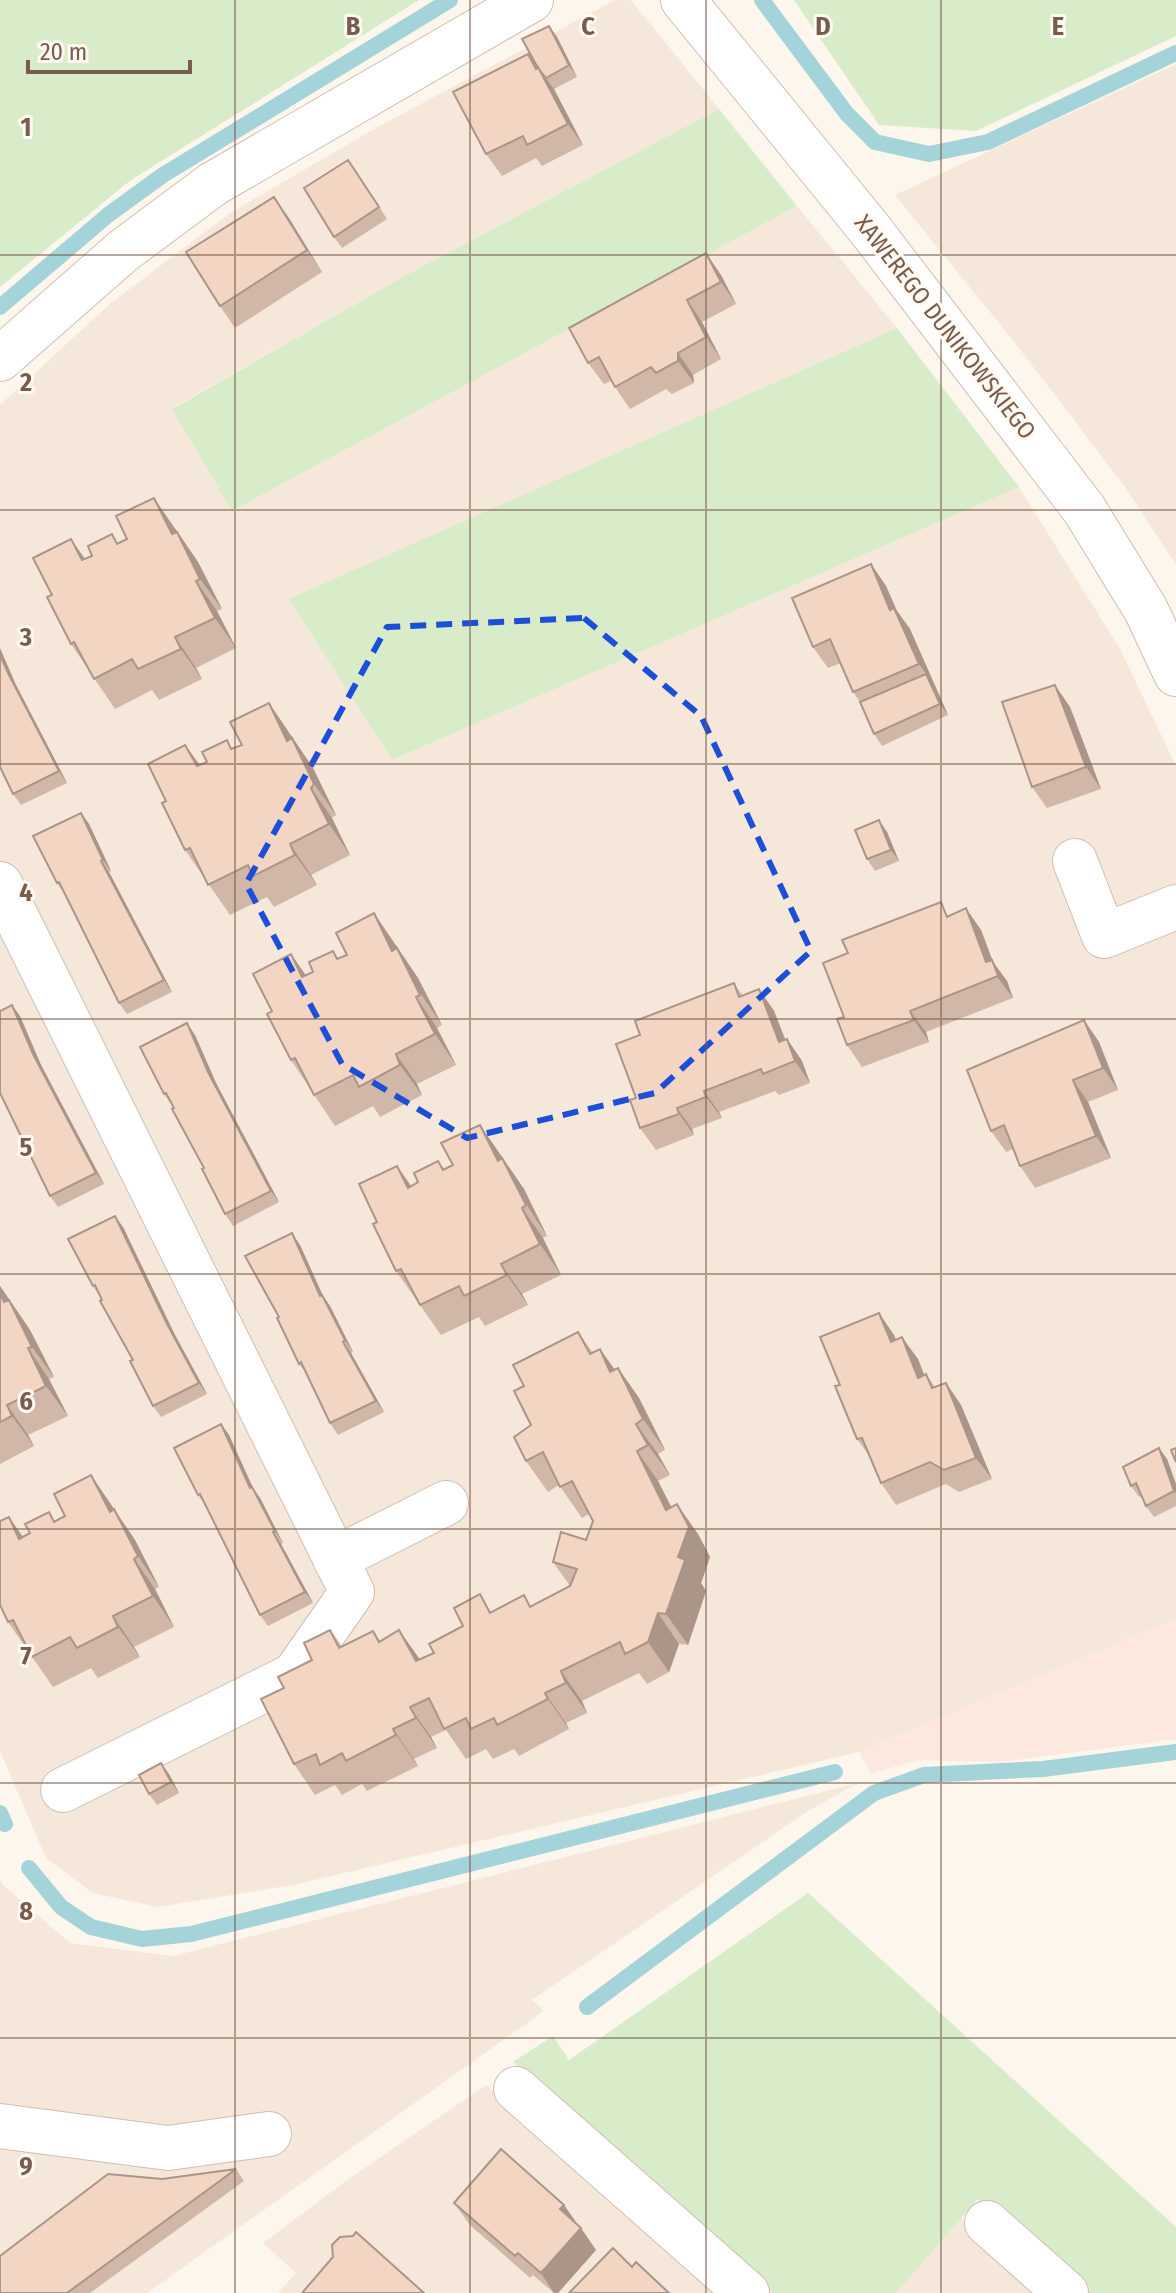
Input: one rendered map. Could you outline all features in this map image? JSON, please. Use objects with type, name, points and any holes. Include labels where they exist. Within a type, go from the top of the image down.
[{"type":"street","points":[[0,359],[123,251],[213,184],[531,0]]},
{"type":"street","name":"XAWEREGO DUNIKOWSKIEGO","points":[[683,0],[868,227],[1084,509],[1146,610],[1176,674]]},
{"type":"street","points":[[1075,861],[1104,936],[1176,907]]},
{"type":"street","points":[[0,884],[344,1575]]},
{"type":"street","points":[[63,1790],[294,1675],[344,1575],[446,1503]]},
{"type":"street","points":[[516,2089],[747,2293]]},
{"type":"street","points":[[0,2126],[168,2148],[269,2134]]},
{"type":"street","points":[[987,2223],[1066,2293]]},
{"type":"highlighted area","points":[[584,618],[701,716],[811,951],[655,1093],[467,1138],[342,1064],[246,884],[387,627]]},
{"type":"shaded area","points":[[615,0],[631,0],[719,109],[408,274],[172,408],[232,511],[797,206],[897,328],[290,599],[392,760],[1019,487],[1120,649],[1176,766],[1176,1619],[859,1752],[293,1885],[158,1907],[93,1893],[46,1858],[0,1751],[0,405],[111,303],[230,213],[374,129]]},
{"type":"shaded area","points":[[1176,64],[1176,565],[1125,487],[1015,343],[895,195]]},
{"type":"shaded area","points":[[1176,1619],[1176,1739],[1001,1762],[918,1760],[871,1774],[859,1752]]},
{"type":"shaded area","points":[[858,1783],[808,1811],[532,2000],[544,2011],[147,2293],[0,2293],[0,1879],[70,1943],[173,1956]]},
{"type":"shaded area","points":[[486,2085],[719,2293],[278,2293],[296,2273],[263,2243],[347,2180]]},
{"type":"shaded area","points":[[961,2218],[1046,2293],[896,2293]]},
{"type":"green space","points":[[0,0],[419,0],[131,180],[0,287]]},
{"type":"green space","points":[[794,0],[1176,0],[1176,36],[976,131],[879,125]]},
{"type":"green space","points":[[719,109],[797,206],[232,511],[172,409],[408,274]]},
{"type":"green space","points":[[897,328],[1019,487],[392,760],[289,599]]},
{"type":"green space","points":[[808,1893],[1176,2227],[1176,2293],[1084,2293],[978,2199],[896,2293],[772,2293],[513,2062],[553,2036],[569,2060]]},
{"type":"building","points":[[549,26],[569,65],[546,78],[522,39]]},
{"type":"building","points":[[528,54],[568,124],[527,145],[523,136],[486,154],[453,92]]},
{"type":"building","points":[[348,160],[379,207],[334,237],[304,188]]},
{"type":"building","points":[[274,197],[307,250],[220,306],[186,252]]},
{"type":"building","points":[[706,253],[721,282],[687,300],[706,337],[678,353],[678,361],[656,373],[651,367],[615,387],[599,357],[588,363],[569,328]]},
{"type":"building","points":[[154,498],[172,534],[177,532],[200,579],[196,581],[215,618],[175,637],[181,649],[138,669],[132,659],[94,679],[74,642],[71,644],[47,597],[52,595],[33,558],[71,539],[82,560],[92,556],[88,546],[112,534],[117,544],[127,539],[116,516]]},
{"type":"building","points":[[871,564],[890,610],[894,608],[919,664],[853,692],[830,639],[813,647],[792,598]]},
{"type":"building","points":[[0,655],[59,771],[13,794],[0,767]]},
{"type":"building","points":[[926,674],[940,704],[874,734],[860,702]]},
{"type":"building","points":[[1055,685],[1086,767],[1032,787],[1002,702]]},
{"type":"building","points":[[269,703],[287,741],[292,738],[329,824],[290,844],[295,855],[253,876],[248,865],[208,885],[190,848],[185,850],[162,803],[166,801],[148,764],[185,745],[197,766],[207,762],[202,752],[227,740],[231,749],[242,745],[230,722]]},
{"type":"building","points":[[81,813],[101,861],[164,980],[119,1003],[33,836]]},
{"type":"building","points":[[879,820],[891,850],[867,859],[855,830]]},
{"type":"building","points":[[941,902],[947,917],[966,908],[986,962],[992,960],[998,976],[910,1011],[914,1020],[847,1045],[837,1019],[844,1017],[823,963],[848,953],[842,940]]},
{"type":"building","points":[[374,913],[392,951],[397,948],[420,995],[416,997],[435,1034],[396,1054],[400,1065],[359,1087],[353,1075],[314,1095],[267,1014],[272,1011],[253,974],[291,954],[302,977],[313,972],[309,962],[333,951],[337,959],[347,955],[336,933]]},
{"type":"building","points":[[734,983],[739,997],[759,989],[779,1042],[787,1039],[795,1061],[763,1074],[761,1069],[704,1091],[706,1097],[677,1108],[679,1114],[640,1128],[630,1100],[636,1098],[616,1044],[640,1035],[635,1021]]},
{"type":"building","points":[[12,1005],[33,1054],[96,1173],[50,1196],[0,1093],[0,1011]]},
{"type":"building","points":[[1084,1020],[1103,1068],[1073,1080],[1096,1136],[1020,1166],[1004,1125],[991,1131],[967,1070]]},
{"type":"building","points":[[187,1023],[208,1072],[271,1191],[225,1214],[174,1108],[140,1047]]},
{"type":"building","points":[[480,1125],[498,1161],[502,1158],[526,1205],[522,1208],[540,1244],[501,1264],[507,1275],[464,1296],[459,1286],[420,1305],[401,1269],[396,1271],[373,1224],[377,1222],[359,1184],[397,1166],[408,1188],[418,1182],[414,1173],[438,1161],[443,1170],[453,1165],[441,1143]]},
{"type":"building","points":[[115,1216],[199,1383],[153,1406],[130,1361],[133,1360],[100,1301],[95,1285],[68,1239]]},
{"type":"building","points":[[292,1233],[320,1296],[345,1340],[343,1342],[376,1401],[330,1423],[279,1317],[245,1256]]},
{"type":"building","points":[[0,1293],[4,1302],[9,1300],[32,1347],[28,1348],[46,1386],[7,1405],[12,1416],[0,1422]]},
{"type":"building","points":[[879,1313],[891,1342],[902,1337],[918,1378],[926,1374],[932,1388],[946,1383],[976,1458],[944,1470],[930,1462],[881,1483],[862,1438],[857,1439],[835,1386],[840,1385],[820,1337]]},
{"type":"building","points":[[578,1332],[590,1354],[600,1349],[610,1372],[618,1368],[643,1419],[636,1424],[648,1445],[637,1451],[666,1510],[677,1504],[689,1527],[678,1557],[685,1560],[666,1614],[658,1613],[648,1642],[625,1654],[620,1642],[561,1671],[566,1683],[545,1693],[548,1699],[497,1725],[494,1718],[471,1729],[466,1718],[444,1729],[429,1698],[410,1707],[416,1718],[393,1729],[396,1735],[346,1761],[342,1753],[320,1765],[316,1754],[294,1764],[261,1699],[284,1688],[278,1677],[312,1660],[304,1643],[330,1630],[339,1648],[373,1631],[379,1642],[399,1630],[416,1661],[434,1653],[429,1644],[463,1626],[454,1608],[480,1594],[490,1613],[524,1595],[530,1607],[570,1586],[577,1569],[553,1562],[561,1532],[586,1540],[593,1521],[572,1481],[560,1487],[543,1452],[526,1461],[514,1437],[531,1425],[514,1391],[524,1386],[513,1365]]},
{"type":"building","points":[[221,1424],[250,1488],[305,1592],[260,1615],[174,1448]]},
{"type":"building","points":[[1159,1448],[1174,1491],[1146,1506],[1136,1483],[1131,1486],[1123,1467]]},
{"type":"building","points":[[91,1475],[110,1512],[114,1509],[138,1556],[134,1559],[153,1596],[113,1616],[118,1627],[77,1648],[70,1637],[32,1657],[13,1620],[8,1622],[0,1605],[0,1521],[9,1517],[19,1539],[30,1533],[25,1524],[49,1512],[54,1522],[65,1516],[54,1494]]},
{"type":"building","points":[[161,1763],[171,1782],[149,1794],[139,1775]]},
{"type":"building","points":[[501,2149],[564,2205],[560,2209],[581,2228],[541,2273],[518,2253],[515,2256],[454,2203]]},
{"type":"building","points":[[236,2169],[67,2293],[0,2293],[0,2256],[108,2174],[162,2179]]},
{"type":"building","points":[[356,2232],[424,2293],[302,2293],[333,2257],[332,2245],[340,2237],[353,2236]]},
{"type":"building","points":[[613,2248],[632,2267],[636,2262],[669,2293],[569,2293]]},
{"type":"waterway","points":[[0,307],[108,215],[163,175],[450,0]]},
{"type":"waterway","points":[[762,0],[847,114],[875,142],[929,154],[988,142],[1176,53]]},
{"type":"waterway","points":[[587,2007],[874,1793],[924,1775],[1043,1769],[1176,1752]]},
{"type":"waterway","points":[[29,1868],[61,1907],[91,1927],[142,1939],[191,1934],[835,1772]]},
{"type":"waterway","points":[[0,1813],[5,1824]]}]
